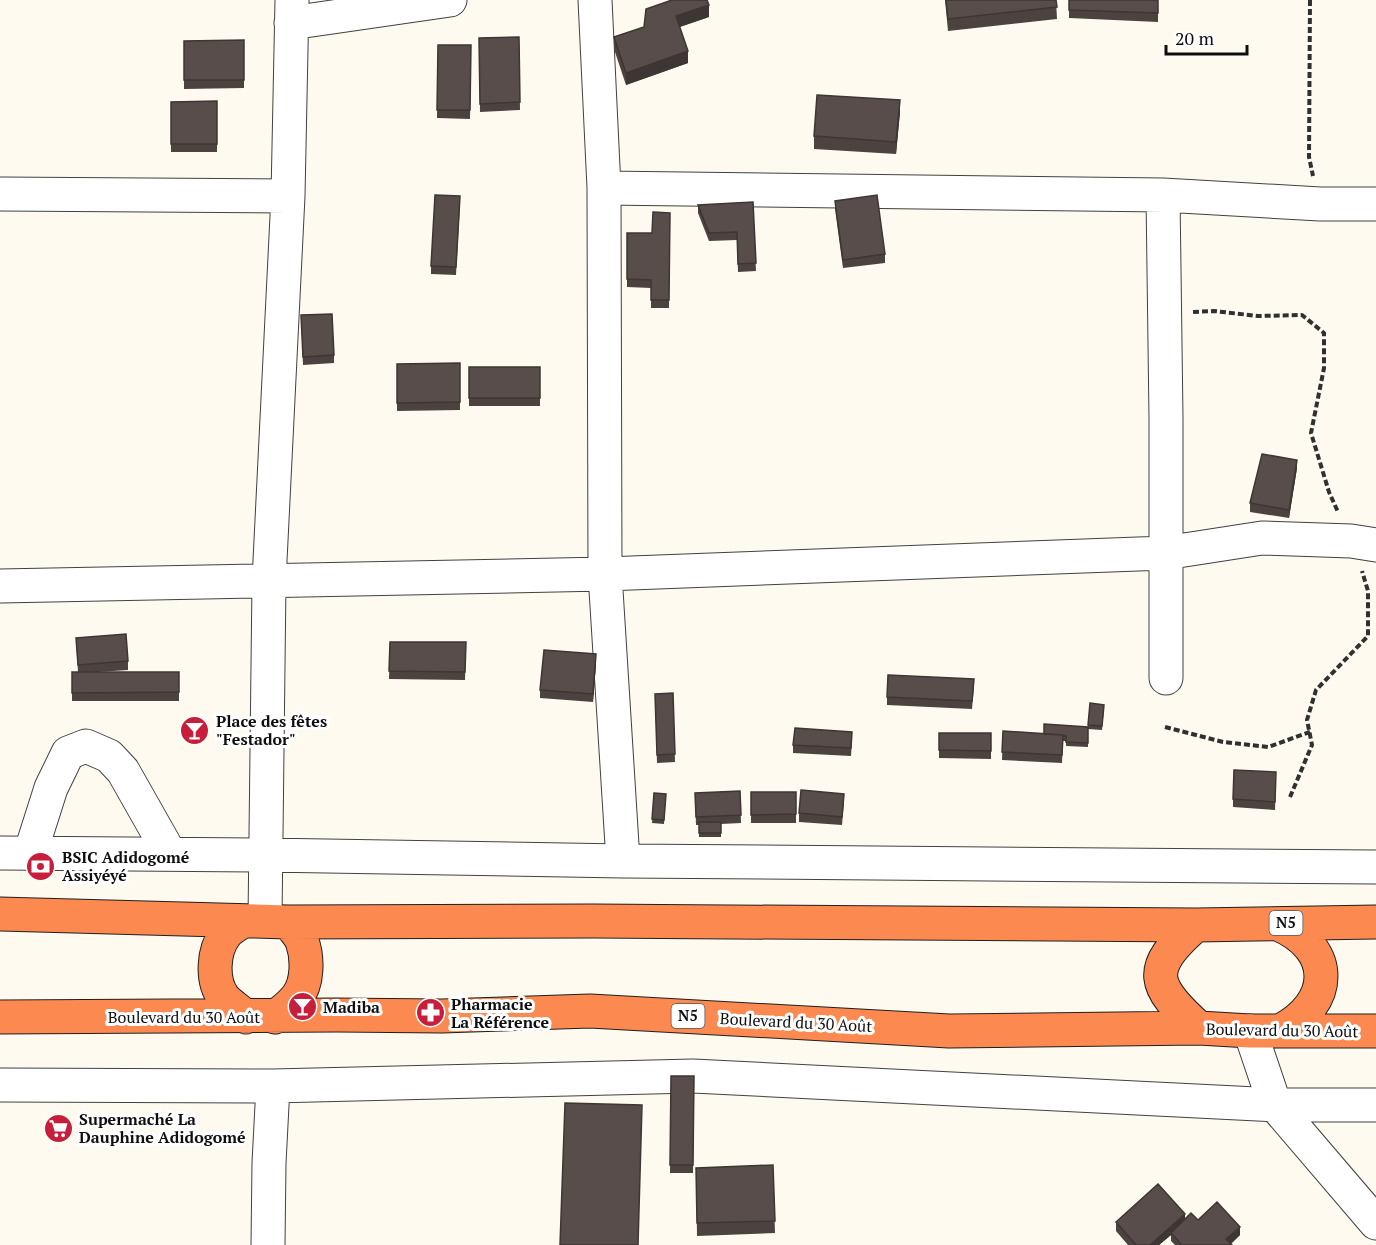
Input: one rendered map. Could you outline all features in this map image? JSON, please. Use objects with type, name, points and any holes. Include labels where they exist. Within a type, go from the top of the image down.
[{"type":"highway","name":"N5","points":[[0,914],[265,921],[1196,925],[1376,922]]},
{"type":"highway","points":[[265,921],[302,942],[305,978],[297,998],[260,1017],[224,997],[216,978],[215,966],[216,956],[225,934],[265,921]]},
{"type":"highway","points":[[1265,1031],[1293,1024],[1314,1003],[1320,988],[1321,971],[1317,957],[1298,935],[1278,924]]},
{"type":"highway","points":[[1196,925],[1176,942],[1162,963],[1160,975],[1162,988],[1170,1000],[1199,1028]]},
{"type":"highway","name":"Boulevard du 30 Août","points":[[0,1017],[442,1016],[590,1011],[949,1031],[1199,1028],[1265,1031],[1376,1031]]},
{"type":"street","points":[[265,921],[268,581],[288,196],[291,11],[450,0]]},
{"type":"street","points":[[595,0],[604,188],[605,574],[623,861]]},
{"type":"street","points":[[604,188],[1163,195],[1320,204],[1376,204]]},
{"type":"street","points":[[0,194],[288,196]]},
{"type":"street","points":[[1163,195],[1166,678]]},
{"type":"street","points":[[0,586],[605,574],[1165,553],[1262,538],[1351,541],[1376,545]]},
{"type":"street","points":[[170,854],[123,771],[109,756],[86,746],[68,753],[15,854],[1376,867]]},
{"type":"street","points":[[1265,1031],[1275,1105],[1376,1223]]},
{"type":"street","points":[[0,1085],[273,1086],[693,1076],[1275,1105],[1376,1105]]},
{"type":"street","points":[[268,1245],[273,1086]]},
{"type":"path","points":[[1310,0],[1309,157],[1320,204]]},
{"type":"path","points":[[1165,727],[1223,742],[1268,747],[1310,732]]},
{"type":"building","points":[[672,0],[707,0],[709,5],[676,16],[688,51],[626,73],[614,37],[644,27],[646,9]]},
{"type":"building","points":[[946,0],[1056,0],[1057,7],[948,19]]},
{"type":"building","points":[[1069,0],[1158,0],[1158,13],[1069,10]]},
{"type":"building","points":[[519,37],[520,102],[480,104],[479,38]]},
{"type":"building","points":[[244,40],[244,80],[184,80],[184,41]]},
{"type":"building","points":[[438,45],[471,45],[470,110],[437,110]]},
{"type":"building","points":[[817,95],[900,100],[896,142],[814,136]]},
{"type":"building","points":[[217,101],[217,144],[171,144],[171,102]]},
{"type":"building","points":[[435,195],[460,196],[456,267],[431,266]]},
{"type":"building","points":[[877,195],[885,254],[843,260],[835,201]]},
{"type":"building","points":[[753,202],[756,263],[738,264],[737,232],[709,233],[698,205]]},
{"type":"building","points":[[653,212],[670,213],[669,300],[651,300],[651,280],[627,279],[627,233],[652,233]]},
{"type":"building","points":[[332,314],[334,355],[303,357],[301,315]]},
{"type":"building","points":[[460,363],[460,402],[397,403],[397,364]]},
{"type":"building","points":[[469,367],[540,367],[540,398],[469,398]]},
{"type":"building","points":[[1262,454],[1297,460],[1289,510],[1250,503]]},
{"type":"building","points":[[126,634],[128,661],[78,665],[76,638]]},
{"type":"building","points":[[390,642],[466,642],[465,672],[389,671]]},
{"type":"building","points":[[544,650],[596,654],[593,694],[540,690]]},
{"type":"building","points":[[72,672],[179,672],[179,692],[72,693]]},
{"type":"building","points":[[888,675],[974,679],[972,701],[887,697]]},
{"type":"building","points":[[673,693],[675,754],[657,755],[655,694]]},
{"type":"building","points":[[1090,703],[1104,705],[1102,726],[1088,725]]},
{"type":"building","points":[[1044,724],[1088,727],[1088,743],[1066,742],[1066,736],[1044,734]]},
{"type":"building","points":[[795,728],[852,732],[851,748],[793,745]]},
{"type":"building","points":[[1003,731],[1063,735],[1062,755],[1002,752]]},
{"type":"building","points":[[939,733],[991,733],[991,751],[939,750]]},
{"type":"building","points":[[1234,770],[1276,772],[1275,802],[1233,799]]},
{"type":"building","points":[[801,790],[844,794],[842,817],[799,813]]},
{"type":"building","points":[[740,791],[741,815],[696,817],[695,793]]},
{"type":"building","points":[[751,792],[796,792],[796,814],[751,815]]},
{"type":"building","points":[[654,793],[666,794],[664,820],[652,819]]},
{"type":"building","points":[[699,822],[721,822],[721,833],[699,833]]},
{"type":"building","points":[[671,1076],[694,1076],[693,1165],[670,1165]]},
{"type":"building","points":[[565,1103],[642,1105],[638,1245],[560,1245]]},
{"type":"building","points":[[773,1165],[775,1221],[697,1223],[696,1168]]},
{"type":"building","points":[[1158,1184],[1185,1214],[1150,1245],[1136,1245],[1116,1222]]},
{"type":"building","points":[[1217,1202],[1240,1227],[1226,1239],[1232,1245],[1182,1245],[1171,1233],[1191,1213],[1198,1220]]},
{"type":"place","name":"Place des fêtes \"Festador\"","points":[[195,730]]},
{"type":"place","name":"BSIC Adidogomé Assiyéyé","points":[[41,866]]},
{"type":"place","name":"Madiba","points":[[302,1007]]},
{"type":"place","name":"Pharmacie La Référence","points":[[430,1013]]},
{"type":"place","name":"Supermaché La Dauphine Adidogomé","points":[[58,1128]]}]
